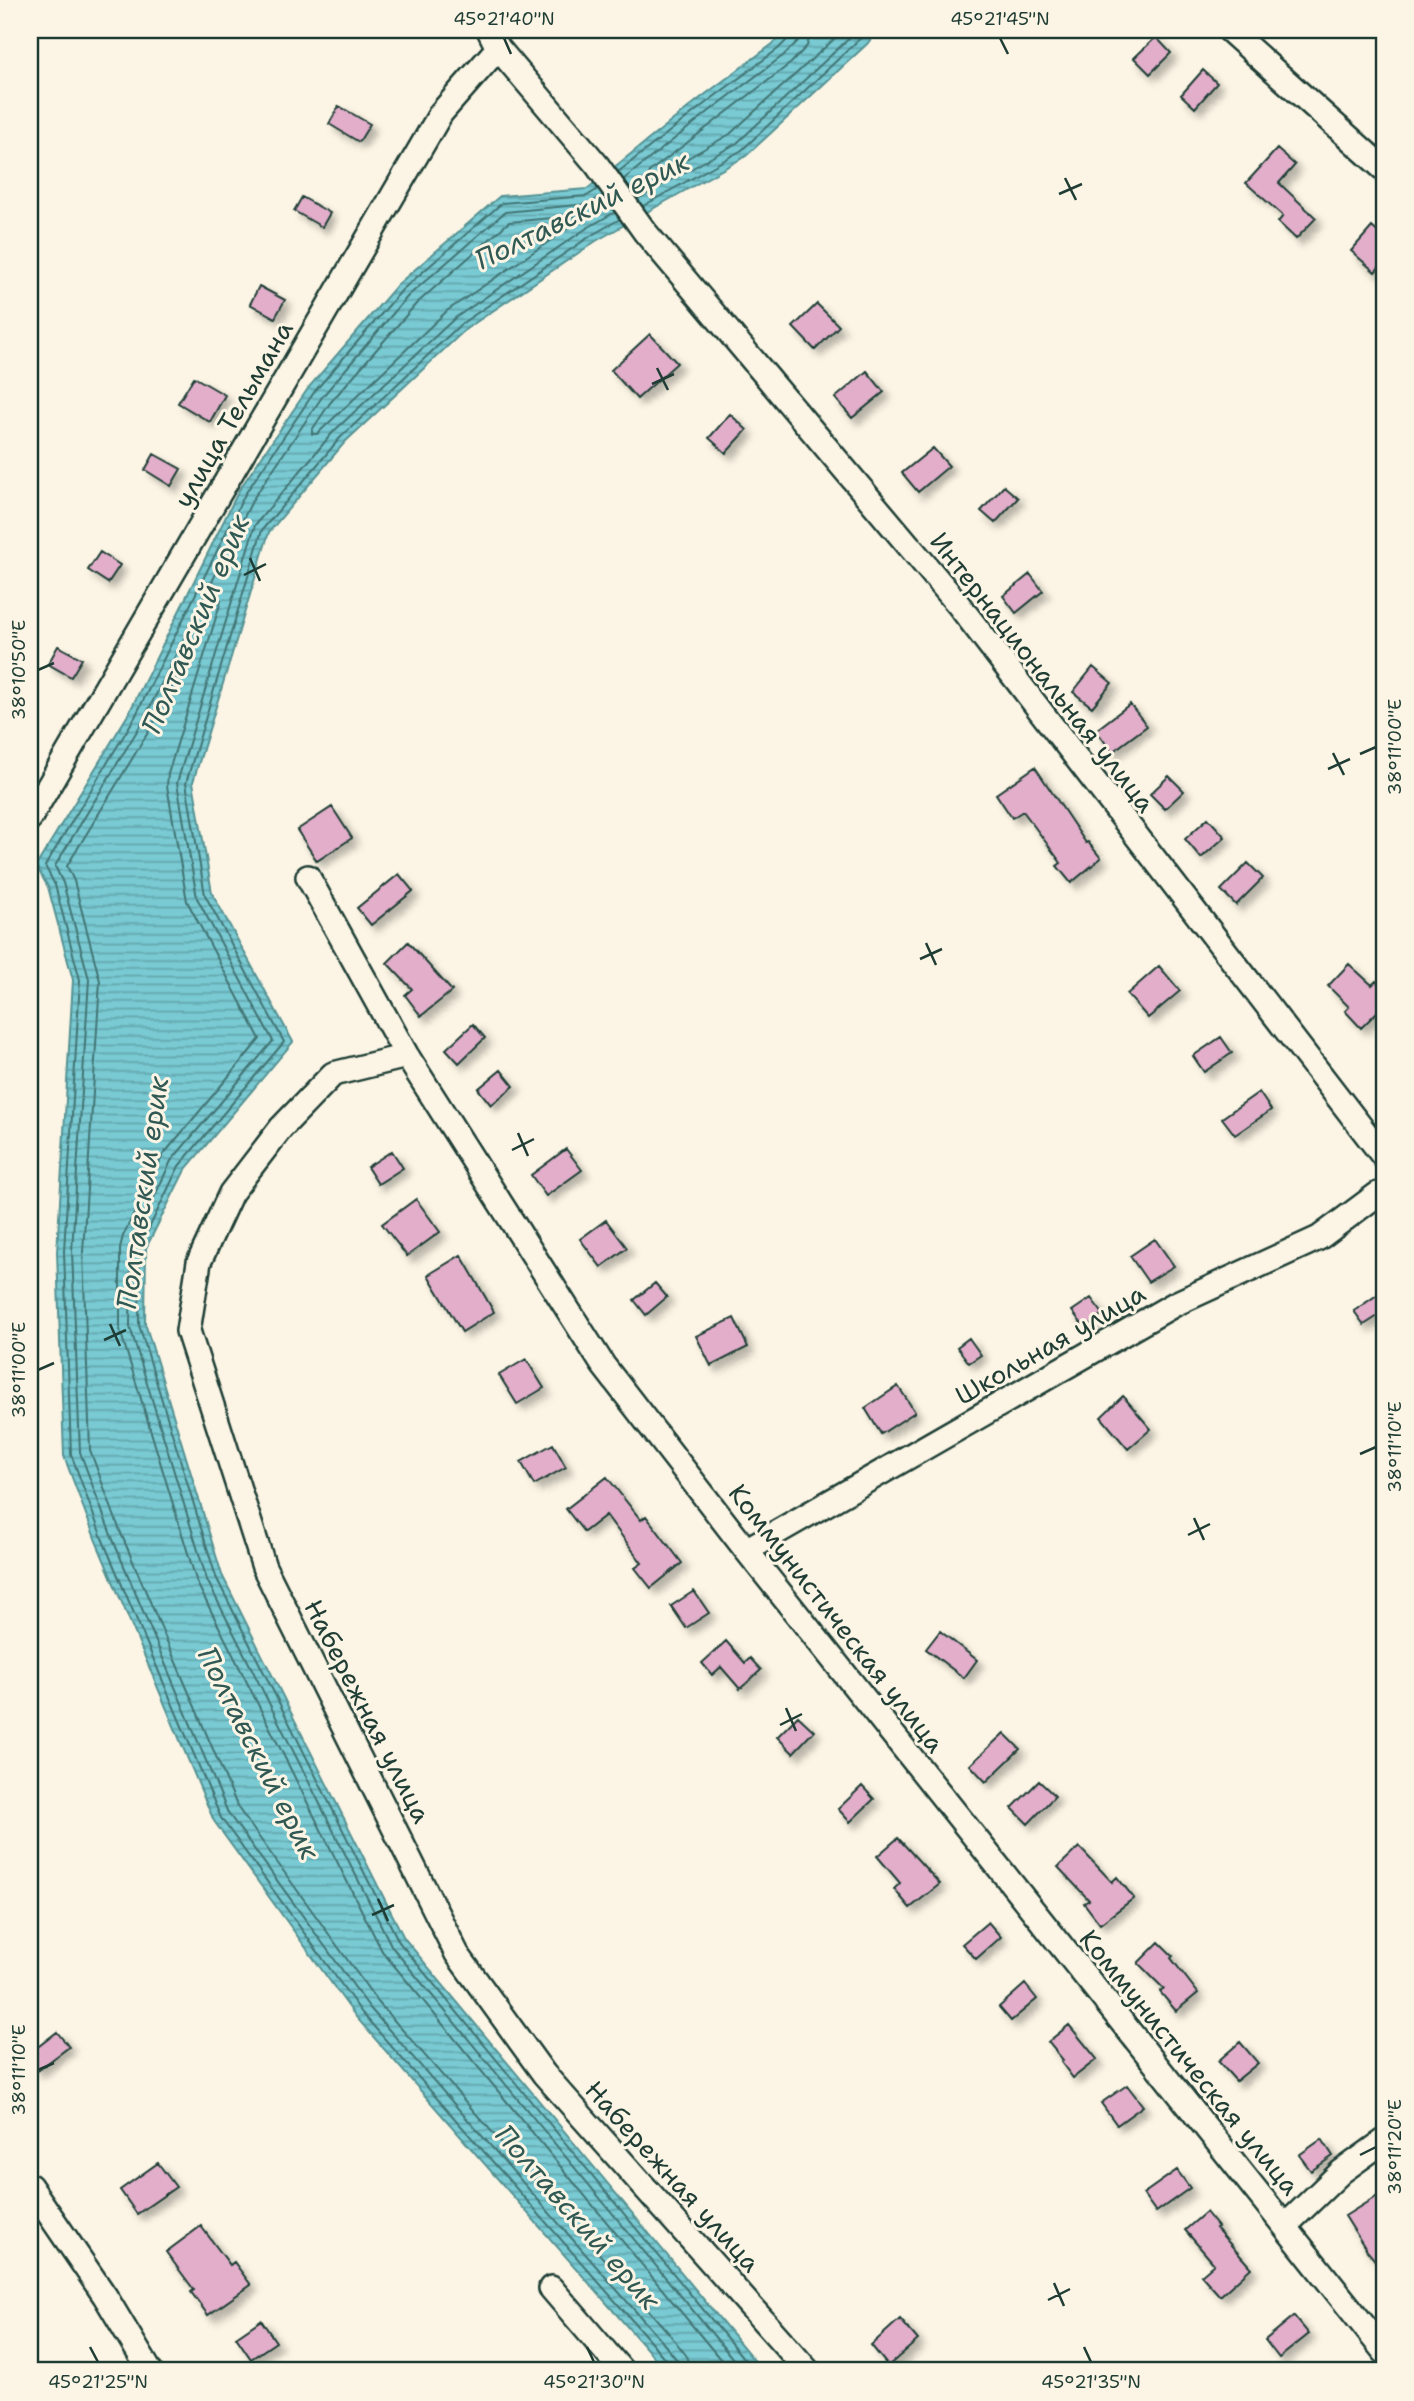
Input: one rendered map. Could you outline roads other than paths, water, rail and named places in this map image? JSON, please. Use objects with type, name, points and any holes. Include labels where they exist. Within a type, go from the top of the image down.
[{"type":"street","points":[[1229,30],[1384,169]]},
{"type":"street","name":"Интернациональная улица","points":[[494,39],[597,165],[645,232],[958,604],[1384,1157]]},
{"type":"street","name":"улица Тельмана","points":[[30,818],[441,113],[494,39]]},
{"type":"street","name":"Коммунистическая улица","points":[[307,877],[407,1056],[603,1365],[746,1550],[1384,2351]]},
{"type":"street","name":"Набережная улица","points":[[407,1056],[333,1074],[281,1128],[231,1193],[220,1216],[200,1262],[188,1331],[264,1566],[457,1954],[544,2074],[808,2371]]},
{"type":"street","name":"Школьная улица","points":[[746,1550],[1175,1304],[1320,1238],[1378,1194],[1384,1195]]},
{"type":"street","points":[[1285,2226],[1341,2172],[1384,2141]]},
{"type":"street","points":[[30,2186],[105,2296],[150,2371]]},
{"type":"street","points":[[551,2288],[622,2371]]},
{"type":"water","name":"Полтавский ерик","points":[[788,30],[878,30],[867,44],[746,156],[596,241],[466,329],[345,442],[269,532],[193,782],[212,893],[293,1042],[185,1170],[146,1248],[145,1323],[222,1575],[404,1938],[763,2371],[666,2371],[356,2017],[214,1821],[96,1541],[64,1456],[57,1252],[73,980],[48,887],[36,866],[129,713],[239,490],[309,387],[397,285],[500,196],[587,189]]}]
